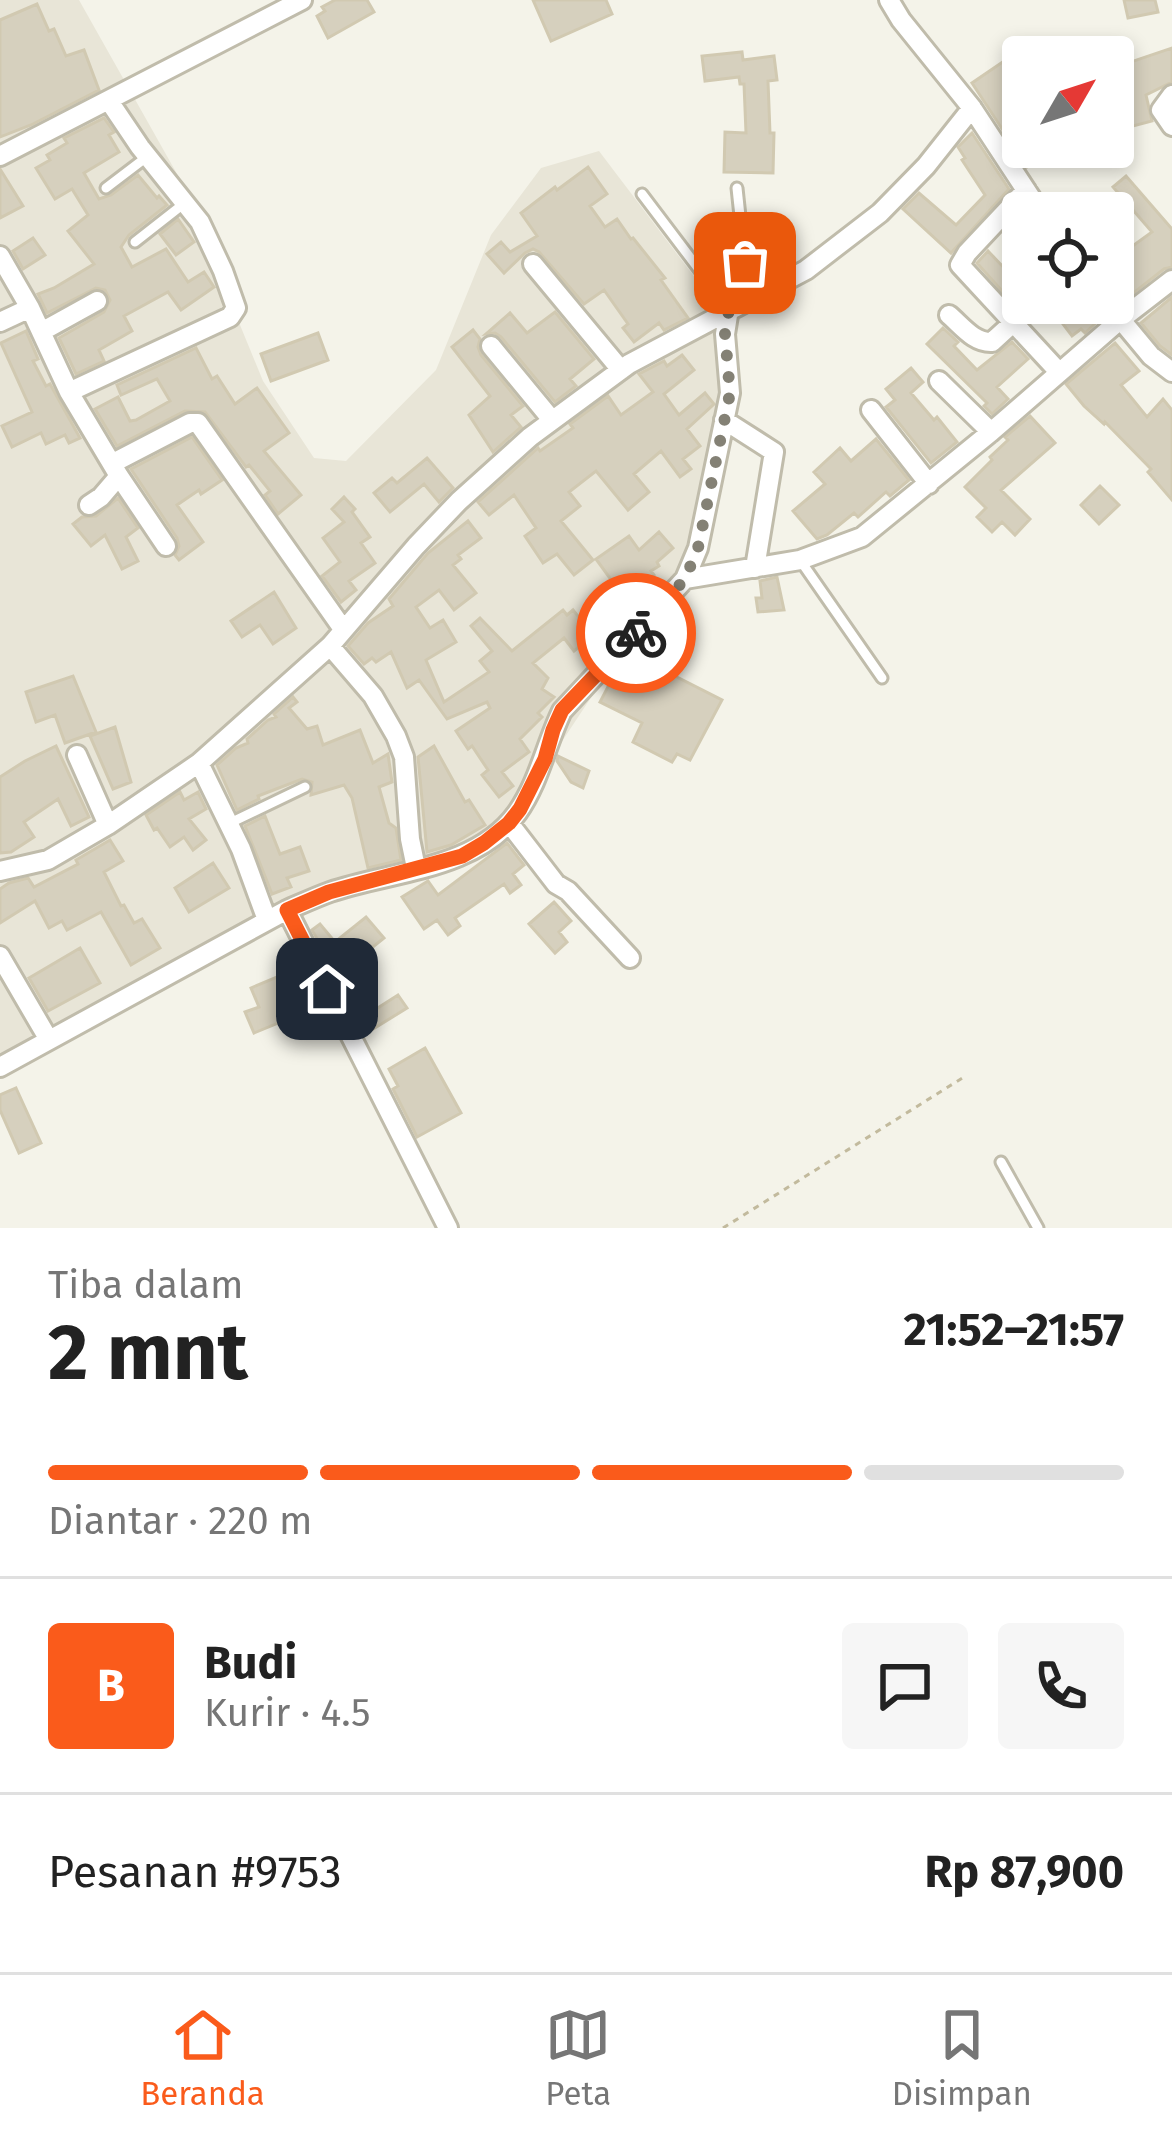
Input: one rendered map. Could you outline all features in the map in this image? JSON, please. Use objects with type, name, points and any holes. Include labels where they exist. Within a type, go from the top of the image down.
[{"type":"street","points":[[0,156],[302,0]]},
{"type":"street","points":[[890,0],[972,108],[1026,190]]},
{"type":"street","points":[[1172,95],[1161,110],[1172,126]]},
{"type":"street","points":[[69,392],[235,313],[236,308],[212,243],[110,101]]},
{"type":"street","points":[[0,871],[48,860],[199,763],[330,646],[459,501],[552,420],[621,370],[806,270],[880,213],[926,166],[972,108]]},
{"type":"street","points":[[1002,216],[961,265],[1002,309]]},
{"type":"street","points":[[0,256],[69,392],[166,547]]},
{"type":"street","points":[[533,264],[621,370]]},
{"type":"street","points":[[1134,309],[1172,280]]},
{"type":"street","points":[[41,332],[97,301]]},
{"type":"street","points":[[0,322],[30,308]]},
{"type":"street","points":[[0,1067],[287,910],[329,892],[462,856],[509,823],[545,759],[562,710],[685,579],[698,548],[730,393],[725,334],[729,309]]},
{"type":"street","points":[[949,315],[977,340],[988,343],[1012,324]]},
{"type":"street","points":[[1016,324],[1059,372]]},
{"type":"street","points":[[685,579],[800,560],[862,537],[1115,324]]},
{"type":"street","points":[[1123,324],[1150,356],[1172,373]]},
{"type":"street","points":[[491,346],[552,420]]},
{"type":"street","points":[[939,381],[992,432]]},
{"type":"street","points":[[871,410],[929,484]]},
{"type":"street","points":[[724,419],[774,452],[755,568]]},
{"type":"street","points":[[89,505],[101,497],[116,469],[190,423],[198,423],[343,629]]},
{"type":"street","points":[[330,646],[373,696],[404,757],[416,868]]},
{"type":"street","points":[[76,755],[108,825]]},
{"type":"street","points":[[199,763],[230,823],[267,920]]},
{"type":"street","points":[[509,823],[556,884],[630,958]]},
{"type":"street","points":[[287,910],[448,1228]]},
{"type":"street","points":[[0,956],[49,1040]]},
{"type":"lane","points":[[106,188],[148,156]]},
{"type":"lane","points":[[737,188],[749,302]]},
{"type":"lane","points":[[642,194],[729,309]]},
{"type":"lane","points":[[135,242],[185,202]]},
{"type":"lane","points":[[800,560],[882,678]]},
{"type":"lane","points":[[230,823],[305,787]]},
{"type":"lane","points":[[1001,1162],[1038,1228]]},
{"type":"path","points":[[723,1228],[964,1077]]},
{"type":"shaded area","points":[[0,0],[79,0],[181,181],[263,381],[314,458],[346,461],[436,370],[491,235],[541,168],[599,151],[715,304],[724,390],[689,547],[678,576],[651,607],[490,850],[325,903],[0,1069]]},
{"type":"building","points":[[335,0],[367,0],[374,12],[328,38],[317,16]]},
{"type":"building","points":[[533,0],[606,0],[612,14],[551,41]]},
{"type":"building","points":[[1124,0],[1155,0],[1158,12],[1128,18]]},
{"type":"building","points":[[37,4],[66,56],[84,50],[99,90],[0,137],[0,20]]},
{"type":"building","points":[[1172,48],[1172,82],[1146,95],[1152,121],[1134,126],[1134,61]]},
{"type":"building","points":[[742,52],[743,60],[774,56],[777,80],[768,81],[773,173],[724,172],[725,132],[746,133],[744,84],[739,77],[705,81],[702,56]]},
{"type":"building","points":[[1002,62],[1002,129],[972,83]]},
{"type":"building","points":[[104,118],[119,152],[84,173],[99,199],[138,175],[167,205],[121,247],[132,267],[166,249],[188,282],[204,272],[214,287],[181,310],[168,292],[124,316],[132,331],[99,350],[104,361],[76,374],[59,338],[104,312],[110,300],[105,290],[96,288],[47,313],[38,294],[94,264],[68,231],[88,215],[72,189],[55,199],[36,168],[67,143],[64,138]]},
{"type":"building","points":[[972,133],[1009,189],[951,253],[903,209],[919,193],[956,225],[985,195],[958,147]]},
{"type":"building","points":[[588,167],[607,194],[590,206],[605,227],[617,219],[665,278],[661,280],[688,318],[664,330],[659,323],[634,342],[623,328],[628,324],[604,290],[584,304],[539,252],[525,253],[504,273],[487,254],[501,242],[510,252],[537,236],[521,213]]},
{"type":"building","points":[[0,169],[23,206],[0,218]]},
{"type":"building","points":[[1126,176],[1172,229],[1172,267],[1134,293],[1134,245],[1152,232],[1134,211],[1134,192],[1117,192],[1113,187]]},
{"type":"building","points":[[178,219],[194,242],[176,255],[160,234]]},
{"type":"building","points":[[33,238],[45,255],[23,269],[13,251]]},
{"type":"building","points":[[988,251],[1002,266],[1002,291],[977,263]]},
{"type":"building","points":[[1172,297],[1172,355],[1141,323]]},
{"type":"building","points":[[555,312],[594,359],[570,379],[576,386],[555,402],[501,337],[486,334],[510,313],[527,333]]},
{"type":"building","points":[[1063,324],[1095,324],[1085,333],[1081,329],[1072,336]]},
{"type":"building","points":[[943,328],[977,370],[1012,342],[1028,359],[997,387],[1008,399],[992,414],[984,406],[987,403],[927,344]]},
{"type":"building","points":[[473,330],[480,339],[481,355],[523,406],[511,415],[521,427],[493,452],[469,415],[490,396],[452,347]]},
{"type":"building","points":[[26,331],[38,359],[33,361],[80,438],[69,443],[65,435],[46,444],[41,433],[12,447],[2,426],[32,412],[1,343]]},
{"type":"building","points":[[318,333],[328,360],[271,381],[261,354]]},
{"type":"building","points":[[1115,343],[1139,371],[1121,385],[1147,417],[1163,399],[1172,410],[1172,500],[1148,472],[1151,469],[1066,384]]},
{"type":"building","points":[[196,348],[212,379],[217,376],[235,404],[257,388],[289,433],[264,451],[301,495],[278,514],[265,495],[270,491],[205,412],[185,411],[117,446],[95,409],[118,397],[130,421],[170,401],[157,379],[121,395],[117,385]]},
{"type":"building","points":[[682,355],[694,370],[664,394],[679,415],[705,393],[714,404],[687,429],[700,446],[683,459],[691,469],[680,477],[661,451],[634,474],[649,492],[628,510],[596,471],[569,492],[580,506],[561,521],[593,560],[574,575],[557,554],[543,563],[525,536],[536,528],[514,495],[489,515],[478,502],[538,448],[573,428],[570,424],[608,396],[621,415],[653,392],[639,374],[664,361],[667,366]]},
{"type":"building","points":[[911,368],[923,382],[911,393],[957,442],[931,463],[886,407],[895,400],[886,389]]},
{"type":"building","points":[[1030,416],[1055,443],[1001,490],[1030,519],[1015,535],[1002,522],[992,532],[977,517],[986,508],[965,487],[1008,440],[1005,437]]},
{"type":"building","points":[[192,437],[222,480],[177,505],[203,542],[179,560],[177,538],[131,469]]},
{"type":"building","points":[[876,439],[909,480],[890,496],[886,492],[858,517],[854,513],[817,539],[793,511],[825,484],[814,472],[840,448],[851,461]]},
{"type":"building","points":[[427,458],[453,488],[439,502],[424,484],[390,512],[374,493],[392,478],[397,483]]},
{"type":"building","points":[[1100,486],[1119,505],[1099,524],[1081,505]]},
{"type":"building","points":[[344,497],[370,537],[361,543],[375,563],[349,581],[356,590],[341,602],[322,576],[340,562],[323,538],[344,522],[332,509]]},
{"type":"building","points":[[118,498],[138,528],[126,537],[138,561],[122,569],[105,535],[91,546],[73,524],[82,517],[96,516]]},
{"type":"building","points":[[468,521],[481,538],[458,555],[461,559],[453,565],[476,593],[454,610],[439,590],[416,607],[430,628],[443,620],[456,642],[426,660],[444,702],[489,672],[480,661],[492,651],[471,626],[480,618],[512,651],[563,610],[567,615],[573,610],[593,635],[574,651],[564,638],[533,663],[548,678],[542,689],[554,697],[520,739],[529,752],[502,772],[513,786],[499,797],[482,775],[488,770],[456,731],[490,708],[487,702],[447,719],[419,680],[407,688],[391,652],[364,664],[348,646],[368,623],[393,606],[389,599],[428,553]]},
{"type":"building","points":[[659,532],[673,548],[657,562],[659,566],[651,571],[654,575],[633,590],[642,599],[630,610],[596,559],[629,536],[639,550]]},
{"type":"building","points":[[777,577],[784,610],[758,612],[760,581]]},
{"type":"building","points":[[274,592],[296,628],[273,644],[260,625],[242,637],[231,621]]},
{"type":"building","points":[[629,659],[652,671],[655,666],[722,700],[690,760],[677,754],[672,762],[633,742],[642,723],[600,702]]},
{"type":"building","points":[[73,676],[96,732],[65,743],[55,715],[36,722],[26,692]]},
{"type":"building","points":[[293,697],[297,702],[289,708],[307,729],[317,726],[323,745],[360,730],[373,763],[388,754],[392,782],[379,787],[389,823],[396,828],[401,860],[368,868],[352,798],[344,785],[311,795],[312,782],[302,779],[237,810],[217,765],[248,743]]},
{"type":"building","points":[[115,727],[131,782],[113,789],[90,736]]},
{"type":"building","points":[[56,746],[89,817],[71,826],[58,799],[24,822],[34,837],[11,852],[0,853],[0,777]]},
{"type":"building","points":[[434,746],[465,802],[469,800],[485,825],[451,845],[427,852],[418,757]]},
{"type":"building","points":[[558,756],[589,771],[583,788],[571,782]]},
{"type":"building","points":[[180,792],[184,800],[198,792],[206,809],[189,819],[206,840],[193,850],[184,837],[170,847],[146,815]]},
{"type":"building","points":[[265,816],[280,854],[300,847],[309,871],[287,878],[291,887],[272,894],[245,826]]},
{"type":"building","points":[[110,840],[123,861],[104,872],[121,906],[134,923],[142,919],[160,948],[131,965],[101,912],[67,930],[62,921],[49,928],[35,901],[0,923],[0,889],[28,878],[34,887]]},
{"type":"building","points":[[507,843],[524,865],[513,874],[521,885],[510,893],[504,884],[455,918],[460,926],[448,935],[437,920],[424,929],[402,897],[428,881],[438,895]]},
{"type":"building","points":[[213,863],[229,888],[189,912],[175,888]]},
{"type":"building","points":[[554,902],[571,921],[559,932],[567,942],[555,953],[529,924]]},
{"type":"building","points":[[366,917],[384,938],[338,975],[312,930],[320,924],[335,942]]},
{"type":"building","points":[[80,948],[100,983],[48,1011],[29,978]]},
{"type":"building","points":[[301,967],[317,1007],[254,1033],[245,1012],[259,1007],[251,988]]},
{"type":"building","points":[[398,995],[407,1008],[370,1031],[362,1018]]},
{"type":"building","points":[[425,1048],[461,1113],[417,1137],[393,1089],[398,1086],[389,1069]]},
{"type":"building","points":[[16,1088],[41,1143],[19,1153],[0,1110],[0,1095]]},
{"type":"way so far","points":[[636,633],[685,579],[698,548],[730,393],[725,334],[729,309],[749,302],[745,263]]},
{"type":"route","points":[[327,989],[287,910],[329,892],[462,856],[484,843],[520,809],[562,710],[636,633]]}]
